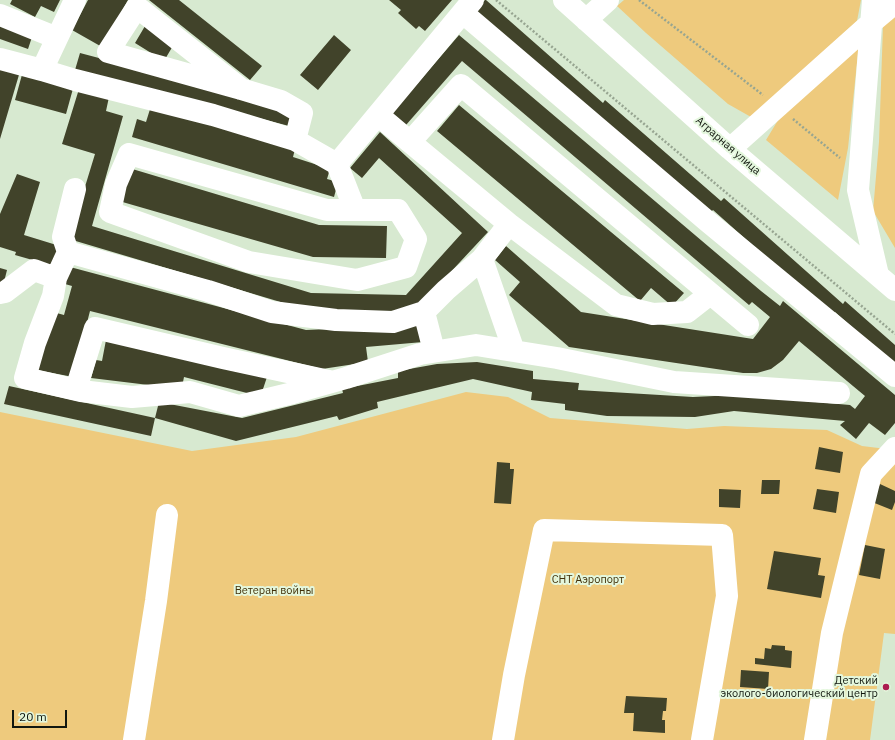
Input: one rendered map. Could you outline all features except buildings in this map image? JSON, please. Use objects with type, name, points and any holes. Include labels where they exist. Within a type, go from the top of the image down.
[{"type":"street","points":[[42,70],[75,0]]},
{"type":"street","name":"Аграрная улица","points":[[564,0],[730,149],[895,290]]},
{"type":"street","points":[[586,20],[608,0]]},
{"type":"street","points":[[873,0],[858,190],[878,275]]},
{"type":"street","points":[[730,149],[895,3]]},
{"type":"street","points":[[336,164],[468,6],[707,221],[895,376]]},
{"type":"street","points":[[240,89],[137,7],[108,52],[240,89],[282,100],[302,113],[295,140]]},
{"type":"street","points":[[0,15],[57,38]]},
{"type":"street","points":[[0,59],[75,80],[213,115],[295,140],[336,164],[355,210]]},
{"type":"street","points":[[410,142],[461,85],[748,325]]},
{"type":"street","points":[[378,115],[509,224],[616,305],[653,314],[687,312],[710,294]]},
{"type":"street","points":[[129,154],[327,210],[355,210],[398,210],[416,239],[406,267],[357,280],[249,262],[110,212],[116,184],[129,154]]},
{"type":"street","points":[[74,189],[63,237],[68,252],[56,278],[53,296],[35,343],[25,378],[76,390],[132,397],[190,392],[239,406],[332,382],[420,354],[476,345],[558,358],[674,382],[839,394]]},
{"type":"street","points":[[68,252],[208,291],[272,312],[336,320],[393,322],[424,312],[446,290],[482,259],[509,224]]},
{"type":"street","points":[[482,259],[514,351]]},
{"type":"street","points":[[0,293],[5,292],[34,270],[56,278]]},
{"type":"street","points":[[424,312],[434,351]]},
{"type":"street","points":[[76,390],[95,328],[332,382]]},
{"type":"street","points":[[815,740],[832,633],[871,474],[895,448]]},
{"type":"street","points":[[134,740],[156,601],[167,515]]},
{"type":"street","points":[[503,740],[514,675],[544,530],[722,535],[727,596],[702,740]]},
{"type":"path","points":[[496,0],[895,334]]},
{"type":"path","points":[[639,0],[778,106],[859,174]]},
{"type":"green space","points":[[624,0],[861,0],[857,21],[751,117],[728,104],[646,33],[617,6]]},
{"type":"green space","points":[[895,16],[895,248],[873,211],[879,142],[883,26]]},
{"type":"green space","points":[[859,44],[848,148],[838,200],[766,140],[783,112]]},
{"type":"green space","points":[[466,392],[508,397],[550,418],[687,429],[724,426],[827,430],[862,446],[895,450],[895,634],[884,633],[870,740],[0,740],[0,412],[192,451],[296,437]]},
{"type":"place","name":"Детский эколого-биологический центр","points":[[886,687]]},
{"type":"park label","name":"СНТ Аэропорт","points":[[588,580]]},
{"type":"park label","name":"Ветеран войны","points":[[274,591]]}]
